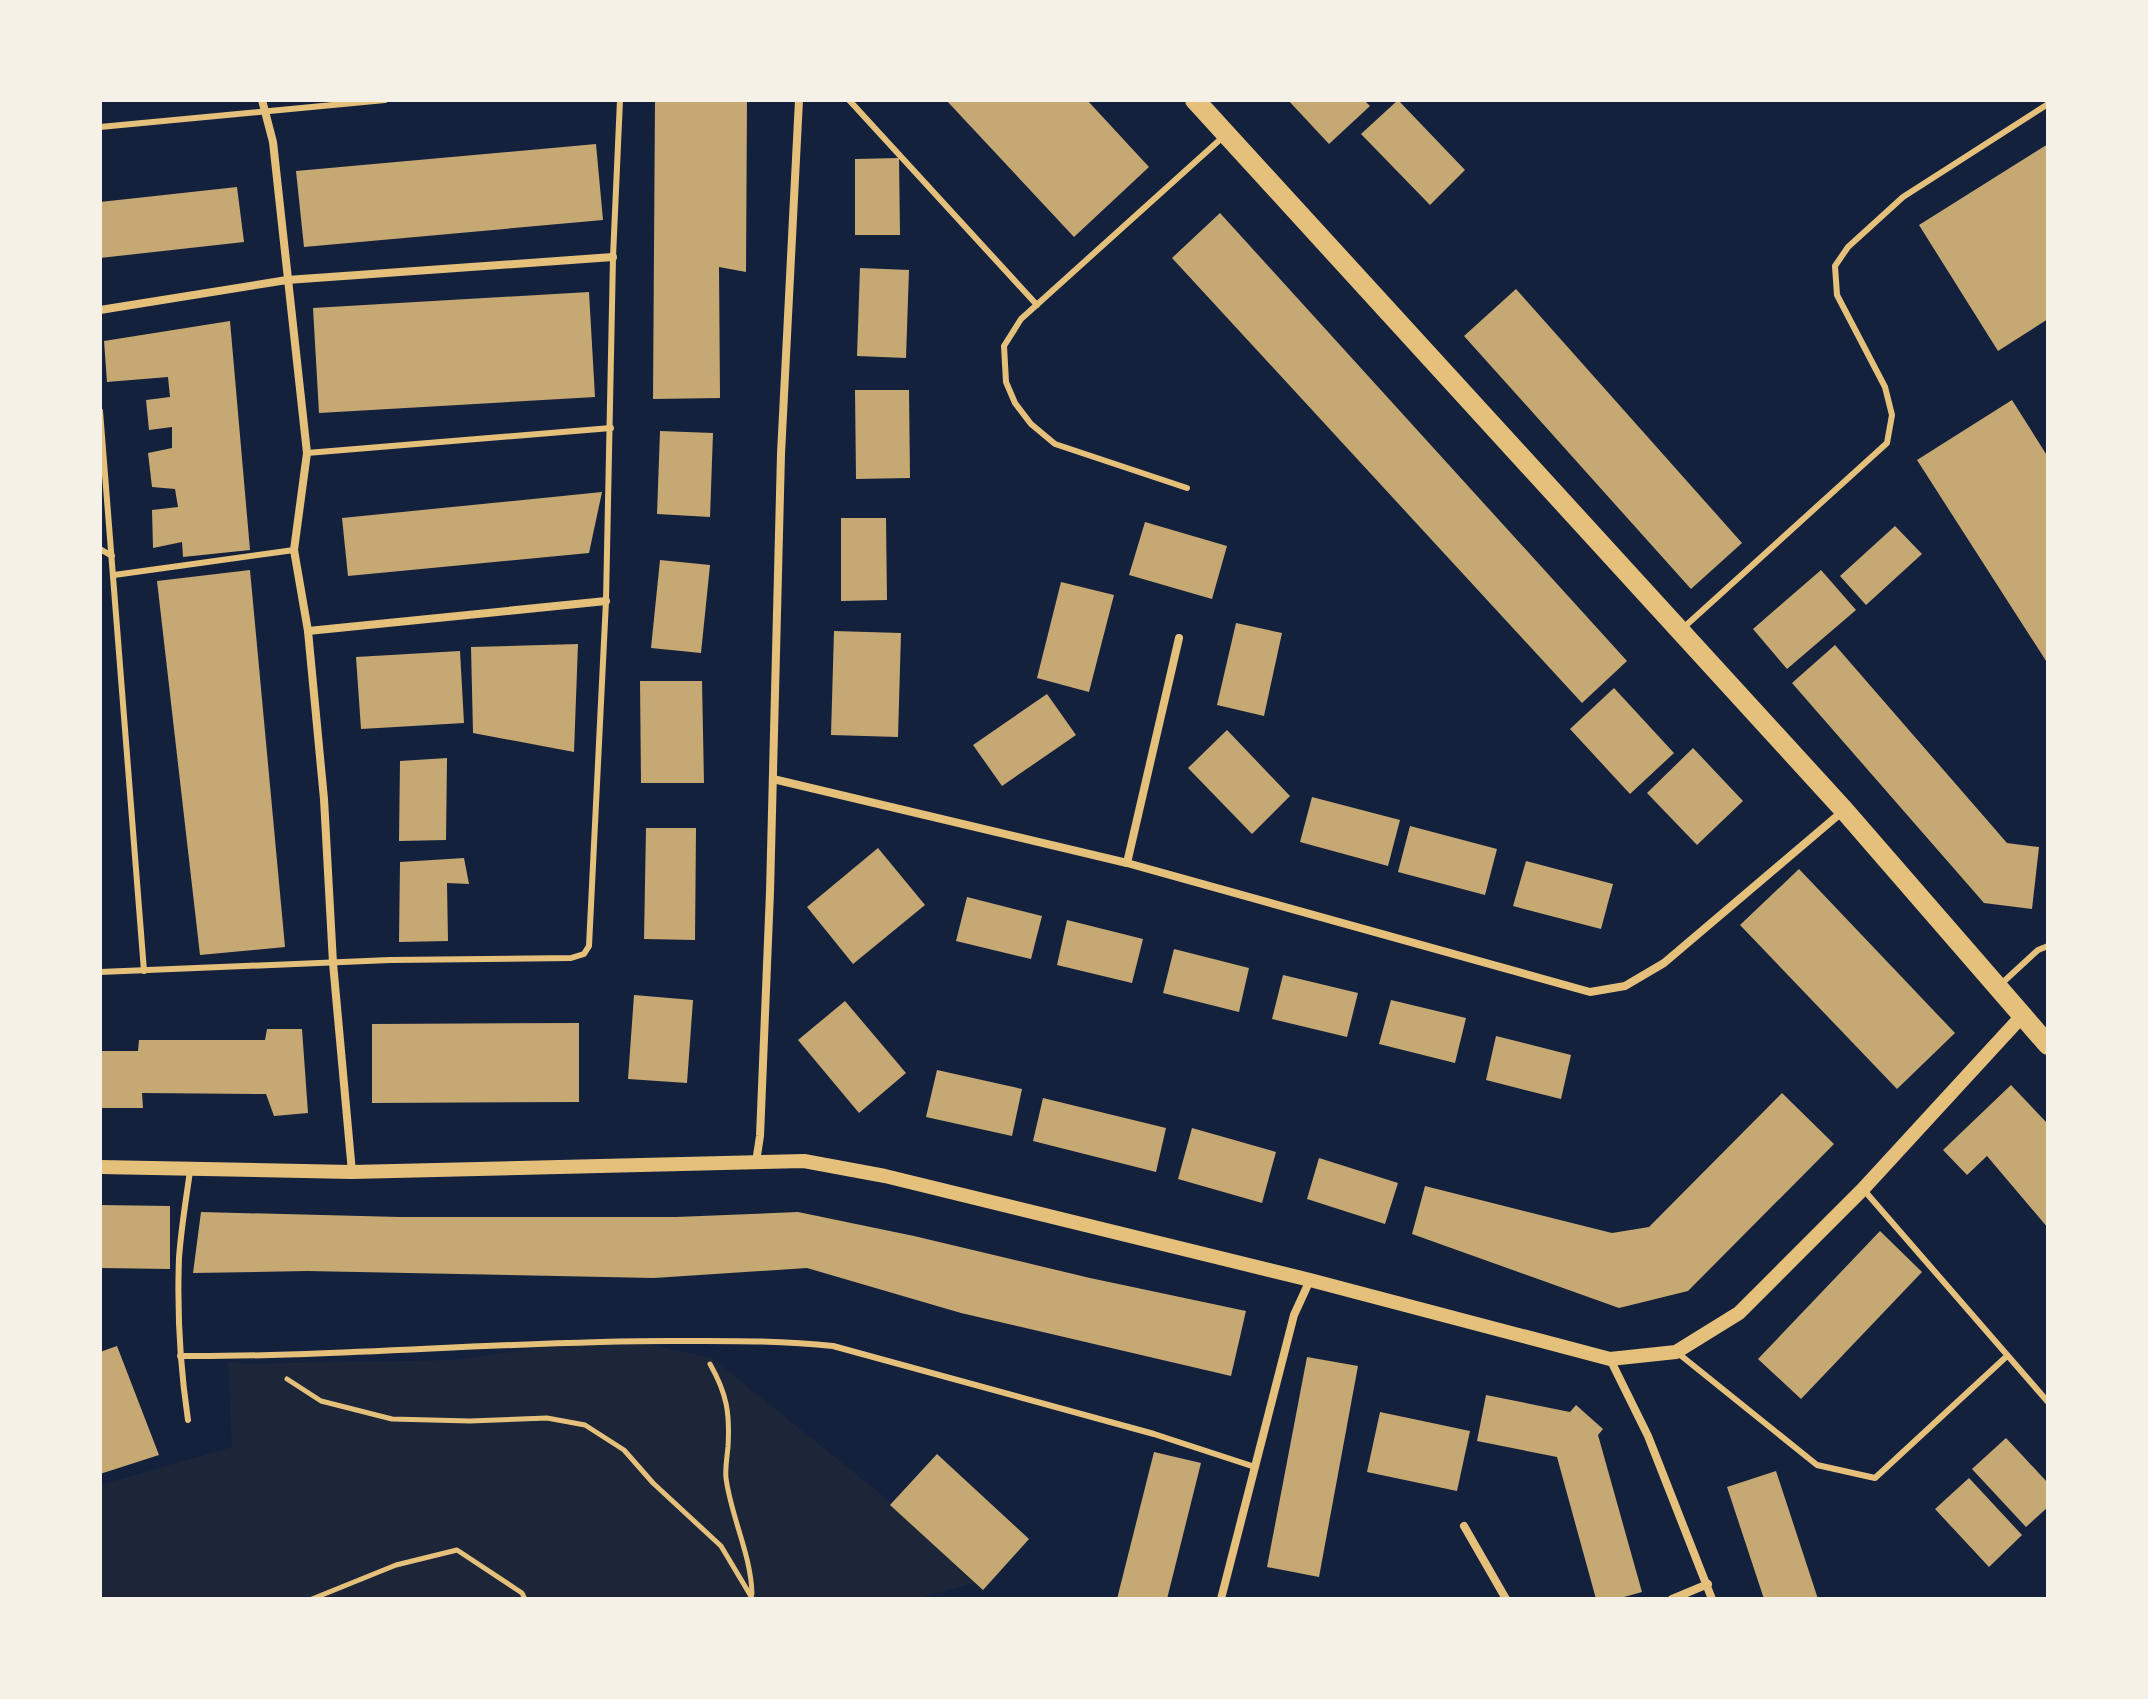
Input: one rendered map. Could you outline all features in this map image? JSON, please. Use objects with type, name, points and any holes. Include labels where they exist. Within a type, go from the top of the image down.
[{"type":"main road","points":[[1195,100],[1844,810],[2048,1045]]},
{"type":"street","points":[[262,100],[273,142],[307,453],[294,550],[308,631],[324,799],[333,963],[352,1172]]},
{"type":"street","points":[[756,1162],[760,1136],[773,779],[781,454],[799,100]]},
{"type":"street","points":[[100,310],[287,280],[613,257]]},
{"type":"street","points":[[308,631],[606,601]]},
{"type":"street","points":[[1127,863],[1179,638]]},
{"type":"street","points":[[773,779],[1127,863],[1590,992],[1625,986],[1664,963],[1844,810]]},
{"type":"street","points":[[100,1167],[352,1172],[804,1161],[885,1176],[1310,1280],[1610,1359],[1676,1352],[1739,1313],[1863,1189],[2022,1016]]},
{"type":"street","points":[[1221,1599],[1294,1315],[1310,1280]]},
{"type":"street","points":[[1610,1359],[1648,1436],[1712,1599]]},
{"type":"street","points":[[1464,1526],[1506,1599]]},
{"type":"street","points":[[1672,1599],[1708,1584]]},
{"type":"lane","points":[[100,127],[385,100]]},
{"type":"lane","points":[[100,972],[571,958],[584,954],[589,946],[606,601],[613,257],[620,100]]},
{"type":"lane","points":[[849,100],[1037,305]]},
{"type":"lane","points":[[1681,630],[1887,443],[1892,415],[1885,387],[1837,295],[1835,266],[1848,247],[1903,197],[2048,104]]},
{"type":"lane","points":[[1187,488],[1055,444],[1031,424],[1015,403],[1006,382],[1004,346],[1021,319],[1227,134]]},
{"type":"lane","points":[[100,411],[144,971]]},
{"type":"lane","points":[[307,453],[611,428]]},
{"type":"lane","points":[[100,549],[112,556]]},
{"type":"lane","points":[[114,575],[294,550]]},
{"type":"lane","points":[[1997,987],[2038,950],[2048,946]]},
{"type":"lane","points":[[188,1420],[180,1356],[179,1256],[190,1168]]},
{"type":"lane","points":[[1863,1189],[2048,1402]]},
{"type":"lane","points":[[180,1356],[262,1356],[560,1341],[794,1341],[833,1346],[1154,1434],[1255,1467]]},
{"type":"lane","points":[[1676,1352],[1817,1465],[1875,1478],[2007,1356]]},
{"type":"path","points":[[698,1341],[723,1386],[730,1417],[726,1477],[752,1581],[752,1598]]},
{"type":"path","points":[[262,1356],[280,1374],[321,1401],[392,1419],[470,1421],[547,1418],[585,1425],[624,1450],[653,1483],[721,1546],[752,1598]]},
{"type":"path","points":[[312,1599],[396,1565],[457,1550],[522,1593],[525,1599]]},
{"type":"shaded area","points":[[614,1337],[712,1358],[882,1495],[975,1583],[915,1599],[100,1599],[100,1485],[232,1447],[228,1362],[454,1360]]},
{"type":"building","points":[[655,100],[747,100],[746,272],[719,267],[720,398],[653,399]]},
{"type":"building","points":[[946,100],[1087,100],[1149,167],[1074,237]]},
{"type":"building","points":[[1288,100],[1364,100],[1370,106],[1329,144]]},
{"type":"building","points":[[1398,100],[1465,170],[1430,205],[1361,134]]},
{"type":"building","points":[[596,144],[603,220],[304,247],[296,171]]},
{"type":"building","points":[[2048,144],[2048,319],[1998,351],[1919,225]]},
{"type":"building","points":[[899,158],[900,235],[855,235],[855,159]]},
{"type":"building","points":[[237,187],[244,242],[100,258],[100,202]]},
{"type":"building","points":[[1220,213],[1627,661],[1582,703],[1172,258]]},
{"type":"building","points":[[860,268],[909,270],[906,358],[857,356]]},
{"type":"building","points":[[1516,289],[1742,543],[1691,589],[1464,336]]},
{"type":"building","points":[[589,292],[595,397],[319,413],[313,308]]},
{"type":"building","points":[[230,321],[250,550],[183,557],[182,542],[153,548],[152,510],[178,507],[175,489],[152,487],[148,453],[172,448],[172,427],[149,430],[146,400],[170,397],[168,377],[107,382],[104,341]]},
{"type":"building","points":[[855,390],[909,390],[910,478],[856,479]]},
{"type":"building","points":[[2012,400],[2048,457],[2048,664],[1917,460]]},
{"type":"building","points":[[660,431],[713,433],[710,517],[657,514]]},
{"type":"building","points":[[602,492],[589,553],[348,576],[342,518]]},
{"type":"building","points":[[841,518],[886,518],[887,600],[841,601]]},
{"type":"building","points":[[1145,522],[1227,546],[1212,599],[1129,575]]},
{"type":"building","points":[[1895,526],[1922,554],[1866,605],[1840,576]]},
{"type":"building","points":[[660,560],[710,565],[701,653],[651,648]]},
{"type":"building","points":[[250,570],[285,947],[200,955],[157,581]]},
{"type":"building","points":[[1821,570],[1856,610],[1787,669],[1753,629]]},
{"type":"building","points":[[1061,582],[1114,595],[1089,692],[1037,678]]},
{"type":"building","points":[[1236,623],[1282,633],[1264,716],[1217,705]]},
{"type":"building","points":[[834,631],[901,633],[898,737],[831,735]]},
{"type":"building","points":[[578,644],[574,752],[473,733],[471,647]]},
{"type":"building","points":[[1835,645],[2007,843],[2039,847],[2032,909],[1984,903],[1792,683]]},
{"type":"building","points":[[460,651],[464,723],[361,729],[356,657]]},
{"type":"building","points":[[640,681],[702,681],[704,783],[641,783]]},
{"type":"building","points":[[1614,688],[1674,753],[1630,794],[1570,729]]},
{"type":"building","points":[[1047,694],[1076,735],[1002,786],[973,745]]},
{"type":"building","points":[[1227,730],[1290,796],[1252,834],[1188,768]]},
{"type":"building","points":[[1693,748],[1743,801],[1697,845],[1647,793]]},
{"type":"building","points":[[447,758],[446,840],[399,841],[400,761]]},
{"type":"building","points":[[1312,797],[1400,820],[1388,866],[1300,842]]},
{"type":"building","points":[[1410,826],[1497,849],[1485,895],[1398,872]]},
{"type":"building","points":[[646,828],[696,828],[695,940],[644,939]]},
{"type":"building","points":[[878,848],[925,905],[853,964],[807,907]]},
{"type":"building","points":[[464,858],[469,884],[447,883],[448,941],[399,942],[400,862]]},
{"type":"building","points":[[1526,861],[1613,884],[1601,929],[1513,906]]},
{"type":"building","points":[[1799,869],[1955,1033],[1897,1089],[1740,925]]},
{"type":"building","points":[[967,897],[1042,916],[1031,959],[956,941]]},
{"type":"building","points":[[1067,920],[1143,939],[1132,983],[1057,965]]},
{"type":"building","points":[[1174,949],[1249,968],[1239,1012],[1163,993]]},
{"type":"building","points":[[1283,975],[1358,993],[1347,1037],[1272,1019]]},
{"type":"building","points":[[634,995],[693,1000],[687,1083],[628,1079]]},
{"type":"building","points":[[1391,1000],[1466,1018],[1455,1063],[1379,1044]]},
{"type":"building","points":[[845,1001],[906,1073],[859,1113],[798,1040]]},
{"type":"building","points":[[579,1023],[579,1102],[372,1103],[372,1024]]},
{"type":"building","points":[[267,1029],[302,1029],[308,1113],[274,1116],[266,1094],[142,1093],[143,1108],[100,1108],[100,1051],[138,1051],[139,1040],[265,1040]]},
{"type":"building","points":[[1496,1036],[1571,1055],[1561,1099],[1486,1080]]},
{"type":"building","points":[[937,1070],[1022,1089],[1012,1136],[926,1117]]},
{"type":"building","points":[[2011,1085],[2048,1124],[2048,1228],[1987,1156],[1967,1175],[1943,1150]]},
{"type":"building","points":[[1782,1093],[1834,1144],[1688,1291],[1619,1308],[1412,1234],[1425,1186],[1612,1233],[1649,1227]]},
{"type":"building","points":[[1043,1098],[1166,1128],[1156,1172],[1033,1141]]},
{"type":"building","points":[[1192,1128],[1276,1152],[1262,1203],[1178,1179]]},
{"type":"building","points":[[1319,1158],[1398,1183],[1385,1224],[1307,1199]]},
{"type":"building","points":[[100,1205],[170,1206],[170,1269],[100,1268]]},
{"type":"building","points":[[201,1212],[400,1217],[676,1217],[798,1212],[1246,1311],[1231,1376],[961,1313],[807,1268],[654,1278],[307,1271],[193,1273]]},
{"type":"building","points":[[1880,1231],[1922,1272],[1801,1399],[1758,1359]]},
{"type":"building","points":[[117,1346],[159,1455],[100,1474],[100,1352]]},
{"type":"building","points":[[1307,1357],[1358,1366],[1319,1577],[1267,1567]]},
{"type":"building","points":[[1486,1395],[1570,1412],[1576,1405],[1603,1429],[1598,1435],[1642,1592],[1617,1599],[1596,1599],[1557,1457],[1477,1441]]},
{"type":"building","points":[[1380,1412],[1470,1431],[1457,1491],[1367,1472]]},
{"type":"building","points":[[2006,1438],[2048,1483],[2048,1507],[2026,1527],[1972,1469]]},
{"type":"building","points":[[1154,1452],[1201,1463],[1167,1599],[1117,1599]]},
{"type":"building","points":[[937,1454],[1029,1539],[983,1590],[890,1505]]},
{"type":"building","points":[[1776,1471],[1818,1599],[1764,1599],[1727,1487]]},
{"type":"building","points":[[1969,1478],[2022,1535],[1989,1567],[1935,1509]]}]
